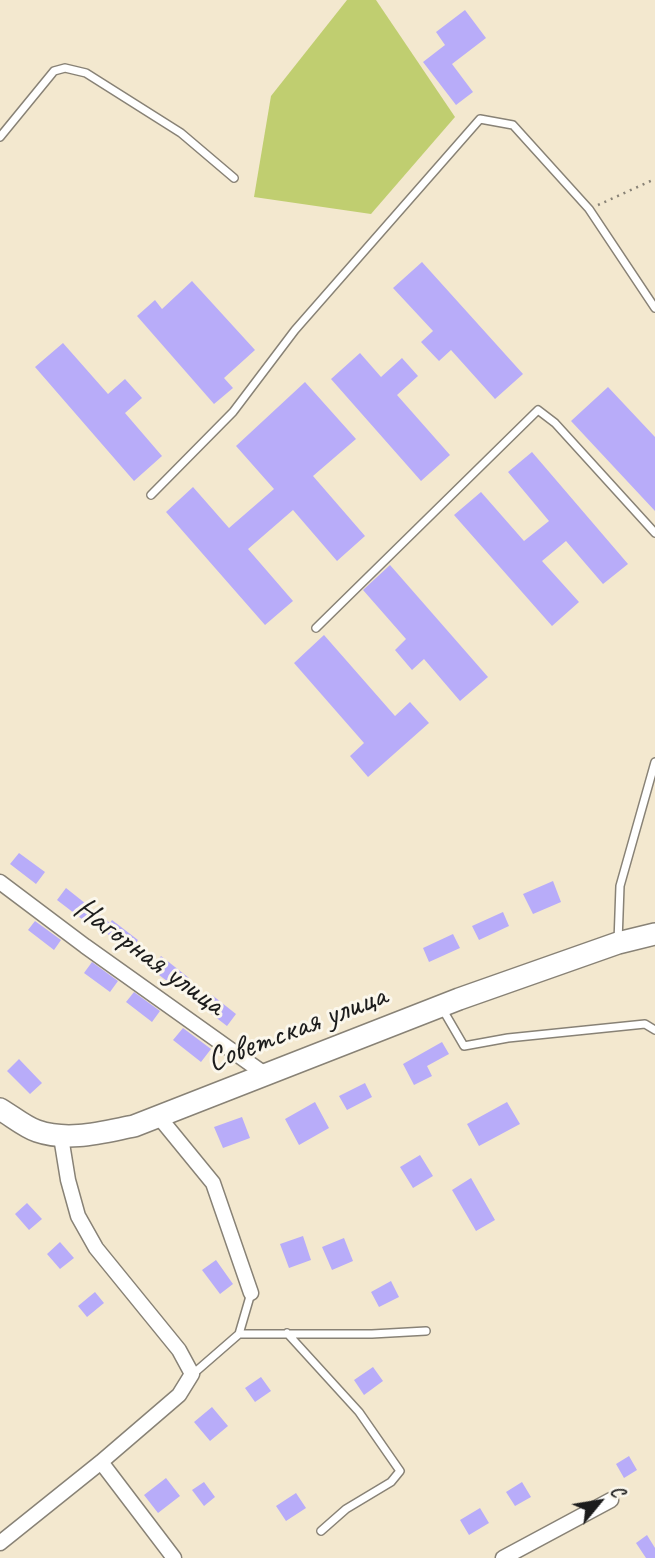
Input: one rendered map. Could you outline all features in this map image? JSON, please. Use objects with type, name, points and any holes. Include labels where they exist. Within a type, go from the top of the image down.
[{"type":"street","name":"Нагорная улица","points":[[0,882],[267,1075]]},
{"type":"street","name":"Советская улица","points":[[0,1109],[36,1131],[61,1137],[134,1126],[441,1006],[618,943],[655,934]]},
{"type":"street","points":[[159,1117],[213,1183],[251,1293]]},
{"type":"street","points":[[0,1543],[102,1462],[179,1395],[192,1374],[179,1350],[96,1248],[78,1216],[68,1180],[61,1137]]},
{"type":"street","points":[[102,1462],[174,1558]]},
{"type":"street","points":[[503,1558],[611,1500]]},
{"type":"lane","points":[[0,137],[54,71],[65,68],[86,73],[181,133],[234,178]]},
{"type":"lane","points":[[151,495],[233,412],[295,330],[480,119],[513,125],[589,209],[655,308]]},
{"type":"lane","points":[[316,628],[538,410],[555,423],[655,533]]},
{"type":"lane","points":[[618,943],[620,886],[655,762]]},
{"type":"lane","points":[[441,1006],[464,1046],[508,1038],[645,1024],[655,1030]]},
{"type":"lane","points":[[192,1374],[239,1334],[251,1293]]},
{"type":"lane","points":[[239,1334],[372,1334],[426,1331]]},
{"type":"lane","points":[[287,1333],[359,1412],[400,1471],[391,1482],[346,1509],[321,1531]]},
{"type":"path","points":[[589,209],[655,179]]},
{"type":"green space","points":[[347,0],[376,0],[455,117],[371,214],[254,197],[271,96]]},
{"type":"building","points":[[465,10],[486,38],[452,64],[473,92],[456,105],[423,62],[445,45],[436,32]]},
{"type":"building","points":[[422,262],[523,374],[495,399],[451,350],[439,361],[421,342],[433,331],[393,288]]},
{"type":"building","points":[[192,281],[255,350],[224,378],[233,388],[214,404],[137,316],[155,300],[162,309]]},
{"type":"building","points":[[63,343],[108,394],[125,379],[142,398],[125,413],[162,456],[134,481],[35,367]]},
{"type":"building","points":[[360,353],[381,377],[402,358],[418,376],[397,395],[450,455],[421,481],[331,379]]},
{"type":"building","points":[[305,382],[356,439],[313,476],[365,536],[337,561],[293,510],[248,549],[293,601],[265,625],[166,512],[193,487],[229,528],[274,489],[236,446]]},
{"type":"building","points":[[608,387],[655,437],[655,511],[571,421]]},
{"type":"building","points":[[532,452],[628,564],[603,584],[566,541],[542,561],[579,602],[552,626],[454,515],[481,492],[524,541],[549,521],[508,472]]},
{"type":"building","points":[[390,565],[488,677],[460,701],[424,659],[412,670],[395,650],[406,639],[363,590]]},
{"type":"building","points":[[324,635],[395,716],[410,702],[429,723],[368,777],[350,756],[364,743],[294,663]]},
{"type":"building","points":[[19,853],[45,872],[36,884],[10,864]]},
{"type":"building","points":[[553,881],[561,902],[533,914],[523,894]]},
{"type":"building","points":[[66,888],[110,923],[112,920],[138,940],[130,951],[57,900]]},
{"type":"building","points":[[503,912],[509,926],[479,940],[472,926]]},
{"type":"building","points":[[35,921],[61,940],[54,950],[28,930]]},
{"type":"building","points":[[453,934],[460,948],[429,962],[423,948]]},
{"type":"building","points":[[161,956],[189,978],[179,990],[151,969]]},
{"type":"building","points":[[92,962],[118,981],[110,992],[84,973]]},
{"type":"building","points":[[134,992],[160,1011],[152,1022],[126,1002]]},
{"type":"building","points":[[212,995],[236,1014],[227,1026],[202,1007]]},
{"type":"building","points":[[183,1028],[211,1049],[201,1062],[173,1040]]},
{"type":"building","points":[[442,1042],[449,1054],[427,1066],[432,1076],[414,1085],[403,1064]]},
{"type":"building","points":[[19,1059],[42,1083],[30,1094],[7,1071]]},
{"type":"building","points":[[365,1083],[372,1097],[347,1110],[339,1096]]},
{"type":"building","points":[[315,1102],[329,1128],[299,1145],[285,1119]]},
{"type":"building","points":[[507,1102],[520,1124],[479,1146],[467,1124]]},
{"type":"building","points":[[242,1117],[250,1138],[223,1148],[214,1127]]},
{"type":"building","points":[[420,1155],[433,1176],[413,1188],[400,1167]]},
{"type":"building","points":[[471,1178],[495,1220],[476,1231],[452,1190]]},
{"type":"building","points":[[27,1203],[42,1219],[29,1230],[15,1214]]},
{"type":"building","points":[[303,1236],[311,1260],[289,1268],[280,1244]]},
{"type":"building","points":[[344,1238],[353,1261],[332,1270],[322,1247]]},
{"type":"building","points":[[60,1242],[74,1258],[60,1269],[47,1254]]},
{"type":"building","points":[[216,1260],[233,1284],[220,1294],[202,1270]]},
{"type":"building","points":[[391,1281],[399,1297],[379,1307],[371,1292]]},
{"type":"building","points":[[95,1292],[104,1303],[87,1317],[78,1306]]},
{"type":"building","points":[[373,1367],[383,1381],[364,1395],[354,1380]]},
{"type":"building","points":[[261,1377],[271,1391],[255,1402],[245,1388]]},
{"type":"building","points":[[212,1407],[228,1426],[210,1441],[194,1422]]},
{"type":"building","points":[[629,1456],[637,1470],[624,1478],[616,1464]]},
{"type":"building","points":[[166,1478],[180,1496],[158,1513],[144,1495]]},
{"type":"building","points":[[204,1482],[215,1497],[204,1506],[192,1490]]},
{"type":"building","points":[[522,1482],[531,1497],[515,1506],[506,1492]]},
{"type":"building","points":[[296,1493],[306,1508],[286,1521],[276,1506]]},
{"type":"building","points":[[480,1508],[489,1523],[469,1535],[460,1520]]},
{"type":"building","points":[[647,1535],[655,1548],[655,1558],[646,1558],[636,1543]]}]
